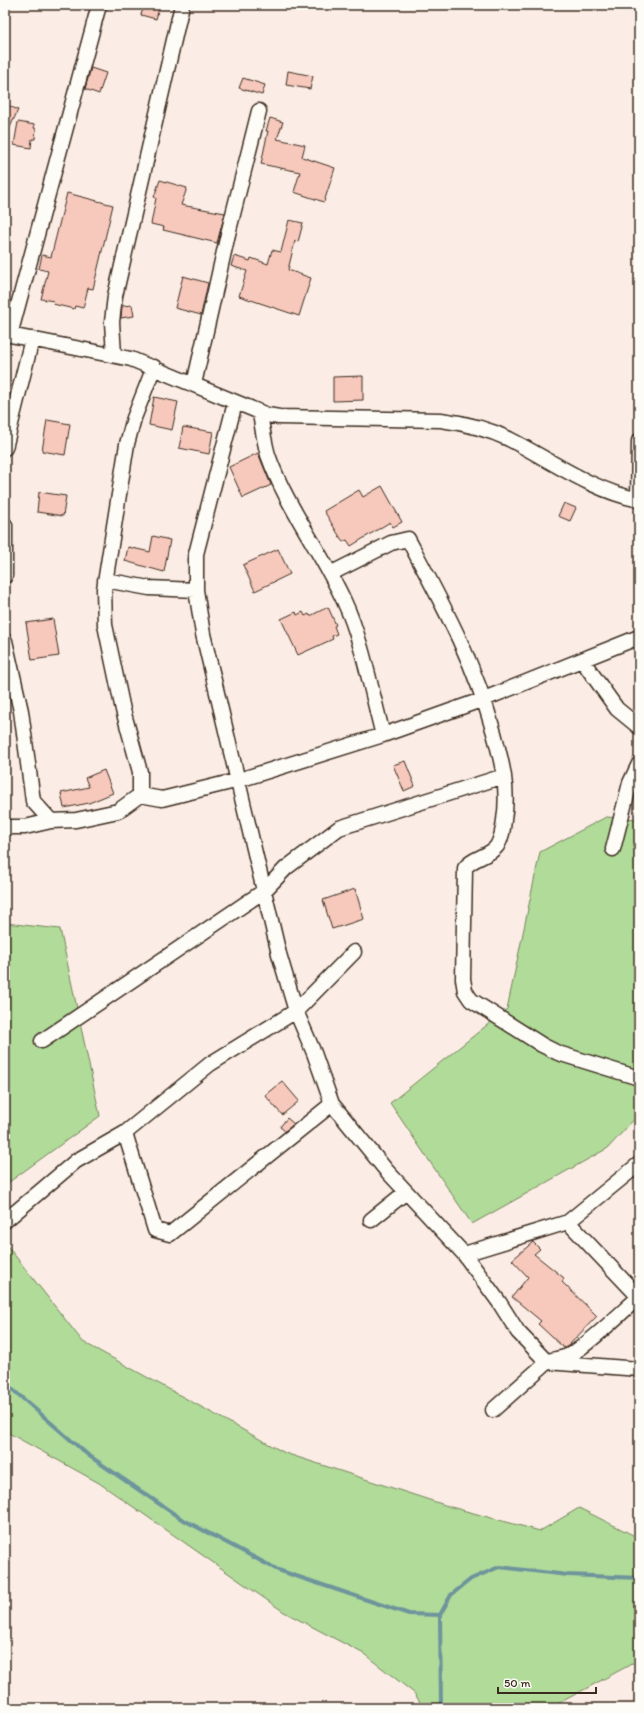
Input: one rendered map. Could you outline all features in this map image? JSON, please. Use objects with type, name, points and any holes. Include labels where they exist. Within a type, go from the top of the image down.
[{"type":"street","points":[[99,5],[8,335],[114,355],[154,367],[260,413],[279,417],[441,420],[459,422],[508,439],[597,487],[639,500],[639,442]]},
{"type":"street","points":[[114,355],[112,322],[115,296],[182,5]]},
{"type":"street","points":[[194,384],[228,234],[259,110]]},
{"type":"street","points":[[5,448],[32,339]]},
{"type":"street","points":[[140,795],[140,772],[124,710],[105,625],[104,608],[105,580],[127,444],[134,418],[154,367]]},
{"type":"street","points":[[235,402],[196,554],[196,590],[204,634],[279,954],[296,1011],[314,1052],[332,1104],[406,1192],[464,1254],[499,1302],[518,1332],[547,1362],[639,1369]]},
{"type":"street","points":[[260,413],[263,436],[268,455],[285,493],[344,602],[354,628],[383,735]]},
{"type":"street","points":[[5,525],[5,576]]},
{"type":"street","points":[[330,574],[391,543],[408,539],[458,633],[484,699],[504,776],[506,808],[502,833],[493,849],[470,861],[465,868],[463,979],[465,990],[471,1000],[542,1045],[558,1053],[639,1078]]},
{"type":"street","points":[[105,580],[154,589],[196,590]]},
{"type":"street","points":[[5,827],[26,827],[51,820],[76,820],[118,811],[140,795],[162,799],[239,780],[383,735],[484,699],[639,637]]},
{"type":"street","points":[[5,641],[21,711],[33,801],[51,820]]},
{"type":"street","points":[[582,660],[617,709],[639,727]]},
{"type":"street","points":[[613,849],[630,783],[639,764]]},
{"type":"street","points":[[42,1041],[264,891],[286,868],[339,828],[504,776]]},
{"type":"street","points":[[5,1221],[76,1161],[125,1133],[210,1064],[296,1011],[354,952]]},
{"type":"street","points":[[125,1133],[155,1230],[170,1234],[332,1104]]},
{"type":"street","points":[[464,1254],[568,1222],[639,1164]]},
{"type":"street","points":[[371,1220],[406,1192]]},
{"type":"street","points":[[493,1410],[547,1362],[555,1358],[565,1357],[581,1347],[639,1298],[568,1222]]},
{"type":"green space","points":[[606,817],[639,819],[639,1114],[608,1148],[472,1224],[390,1103],[507,1009],[540,852]]},
{"type":"green space","points":[[5,923],[60,929],[100,1116],[5,1185]]},
{"type":"green space","points":[[5,1243],[83,1342],[285,1453],[451,1507],[540,1531],[579,1508],[639,1538],[639,1660],[550,1708],[424,1708],[414,1693],[364,1654],[284,1612],[99,1483],[5,1431]]},
{"type":"building","points":[[144,5],[160,5],[156,19],[141,15]]},
{"type":"building","points":[[91,68],[106,73],[99,94],[85,89]]},
{"type":"building","points":[[288,71],[313,76],[310,89],[286,85]]},
{"type":"building","points":[[243,78],[265,85],[262,95],[239,88]]},
{"type":"building","points":[[5,104],[18,110],[5,138]]},
{"type":"building","points":[[270,118],[283,122],[277,139],[305,145],[302,157],[335,168],[324,202],[294,192],[300,172],[261,164],[268,131],[266,131]]},
{"type":"building","points":[[18,122],[35,125],[35,139],[32,139],[31,148],[14,145]]},
{"type":"building","points":[[160,180],[187,188],[181,205],[225,213],[217,243],[163,230],[164,227],[151,224],[156,198],[154,197]]},
{"type":"building","points":[[67,193],[113,205],[93,289],[88,288],[83,308],[75,306],[74,309],[53,304],[54,301],[41,299],[48,271],[39,269],[42,255],[51,257]]},
{"type":"building","points":[[289,220],[303,223],[298,242],[295,241],[288,270],[311,278],[299,316],[239,296],[247,271],[231,266],[234,256],[250,261],[251,258],[268,264],[272,250],[281,252]]},
{"type":"building","points":[[183,276],[208,283],[201,315],[175,308]]},
{"type":"building","points":[[132,305],[134,316],[121,318],[122,306]]},
{"type":"building","points":[[363,376],[363,400],[333,401],[333,377]]},
{"type":"building","points":[[154,397],[178,402],[172,430],[149,425]]},
{"type":"building","points":[[47,420],[70,424],[65,455],[42,451]]},
{"type":"building","points":[[183,427],[213,432],[209,454],[179,448]]},
{"type":"building","points":[[258,453],[271,485],[243,498],[229,467]]},
{"type":"building","points":[[382,486],[402,522],[393,527],[390,522],[351,546],[347,540],[343,542],[324,511],[359,490],[363,497]]},
{"type":"building","points":[[39,492],[66,496],[63,516],[37,512]]},
{"type":"building","points":[[564,503],[576,508],[570,521],[558,516]]},
{"type":"building","points":[[153,536],[170,540],[164,572],[125,561],[128,547],[150,552]]},
{"type":"building","points":[[278,549],[290,574],[255,591],[243,565]]},
{"type":"building","points":[[328,607],[336,625],[334,626],[337,634],[332,636],[333,639],[298,655],[281,619],[296,612],[297,615],[303,612],[305,616],[309,614],[310,616]]},
{"type":"building","points":[[53,619],[59,656],[32,660],[26,623]]},
{"type":"building","points":[[405,761],[415,786],[404,791],[393,765]]},
{"type":"building","points":[[104,770],[113,793],[89,803],[64,808],[61,793],[89,787],[85,778]]},
{"type":"building","points":[[355,889],[364,919],[332,929],[323,900]]},
{"type":"building","points":[[282,1081],[299,1101],[282,1115],[265,1095]]},
{"type":"building","points":[[287,1118],[294,1124],[285,1131],[280,1127]]},
{"type":"building","points":[[533,1242],[540,1249],[534,1254],[564,1278],[562,1282],[597,1316],[568,1346],[564,1348],[538,1324],[541,1321],[512,1297],[528,1277],[512,1260]]},
{"type":"waterway","points":[[5,1383],[88,1455],[180,1518],[278,1570],[409,1614],[440,1615]]},
{"type":"waterway","points":[[441,1708],[440,1615],[451,1595],[471,1579],[499,1567],[568,1575],[639,1578]]}]
